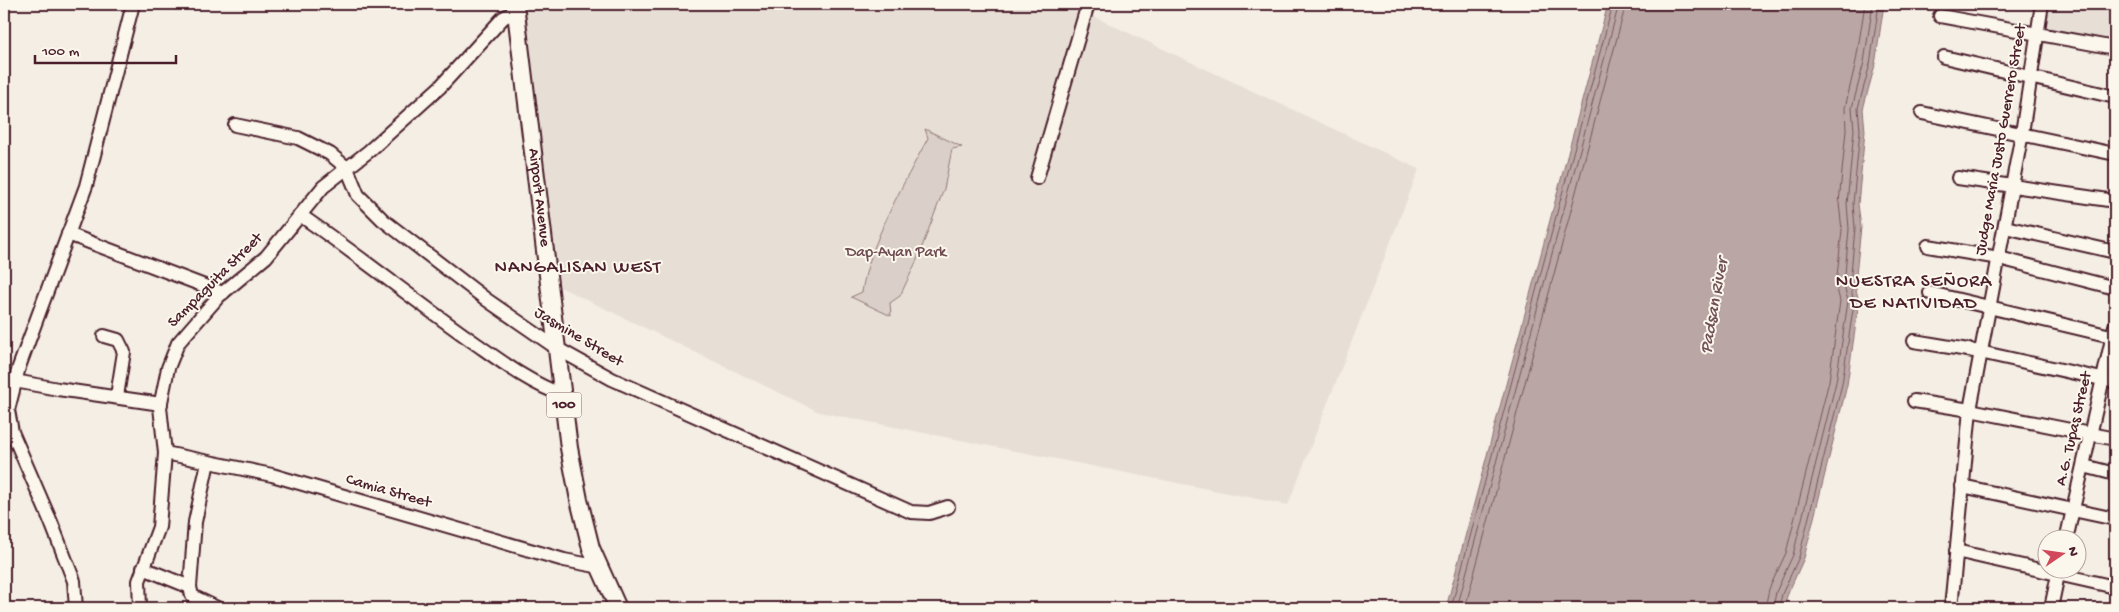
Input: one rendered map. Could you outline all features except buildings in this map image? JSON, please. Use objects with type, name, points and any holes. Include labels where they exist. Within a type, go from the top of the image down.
[{"type":"main road","name":"Airport Avenue","points":[[515,8],[569,448],[579,500],[592,548],[617,604]]},
{"type":"street","points":[[76,608],[74,581],[9,423],[9,380],[86,186],[133,4]]},
{"type":"street","points":[[1037,178],[1088,4]]},
{"type":"street","name":"Judge Maria Justo Guerrero Street","points":[[1951,608],[1970,410],[2022,133],[2042,4]]},
{"type":"street","name":"Sampaguita Street","points":[[140,608],[138,590],[142,568],[154,545],[159,527],[164,453],[161,404],[168,368],[178,343],[223,293],[266,257],[323,187],[369,151],[440,87],[503,18],[515,8]]},
{"type":"street","points":[[1940,16],[2115,48]]},
{"type":"street","points":[[1944,57],[2115,97]]},
{"type":"street","points":[[1922,113],[2115,154]]},
{"type":"street","name":"Jasmine Street","points":[[235,125],[298,138],[330,154],[347,168],[358,195],[369,208],[487,300],[558,349],[612,378],[911,512],[929,513],[948,507]]},
{"type":"street","points":[[1958,178],[2115,201]]},
{"type":"street","points":[[300,215],[352,251],[429,311],[510,367],[551,391],[563,395]]},
{"type":"street","points":[[2005,227],[2115,252]]},
{"type":"street","points":[[68,234],[223,293]]},
{"type":"street","points":[[1928,246],[1999,258],[2115,288]]},
{"type":"street","points":[[1930,292],[1988,307],[2114,333]]},
{"type":"street","name":"A.G. Tupas Street","points":[[2069,530],[2091,434],[2109,380],[2114,333]]},
{"type":"street","points":[[104,336],[118,340],[124,352],[117,396]]},
{"type":"street","points":[[1914,341],[1980,352],[2109,380]]},
{"type":"street","points":[[9,380],[161,404]]},
{"type":"street","points":[[1914,402],[1970,410],[2115,439]]},
{"type":"street","name":"Camia Street","points":[[164,453],[272,475],[564,560],[601,567]]},
{"type":"street","points":[[208,462],[195,522],[190,587],[192,596],[217,608]]},
{"type":"street","points":[[2084,466],[2115,474]]},
{"type":"street","points":[[1962,486],[2115,519]]},
{"type":"street","points":[[1956,551],[2036,567]]},
{"type":"street","points":[[142,568],[190,587]]},
{"type":"street","points":[[2086,579],[2115,587]]},
{"type":"street","points":[[2051,608],[2057,580]]},
{"type":"shaded area","points":[[521,4],[1067,4],[1419,169],[1288,505],[819,412],[560,287]]},
{"type":"shaded area","points":[[2046,4],[2115,4],[2115,45],[2043,29]]},
{"type":"green space","name":"Dap-Ayan Park","points":[[925,129],[962,147],[952,149],[944,189],[917,260],[900,296],[890,303],[891,316],[851,297],[862,292],[872,254],[889,213],[928,138]]},
{"type":"water","name":"Padsan River","points":[[1608,4],[1884,4],[1875,65],[1863,109],[1865,131],[1858,204],[1861,227],[1855,285],[1859,302],[1847,385],[1804,558],[1787,596],[1784,608],[1446,608]]},
{"type":"district","name":"NANGALISAN WEST","points":[[578,268]]},
{"type":"district","name":"NUESTRA SEÑORA DE NATIVIDAD","points":[[1914,293]]}]
